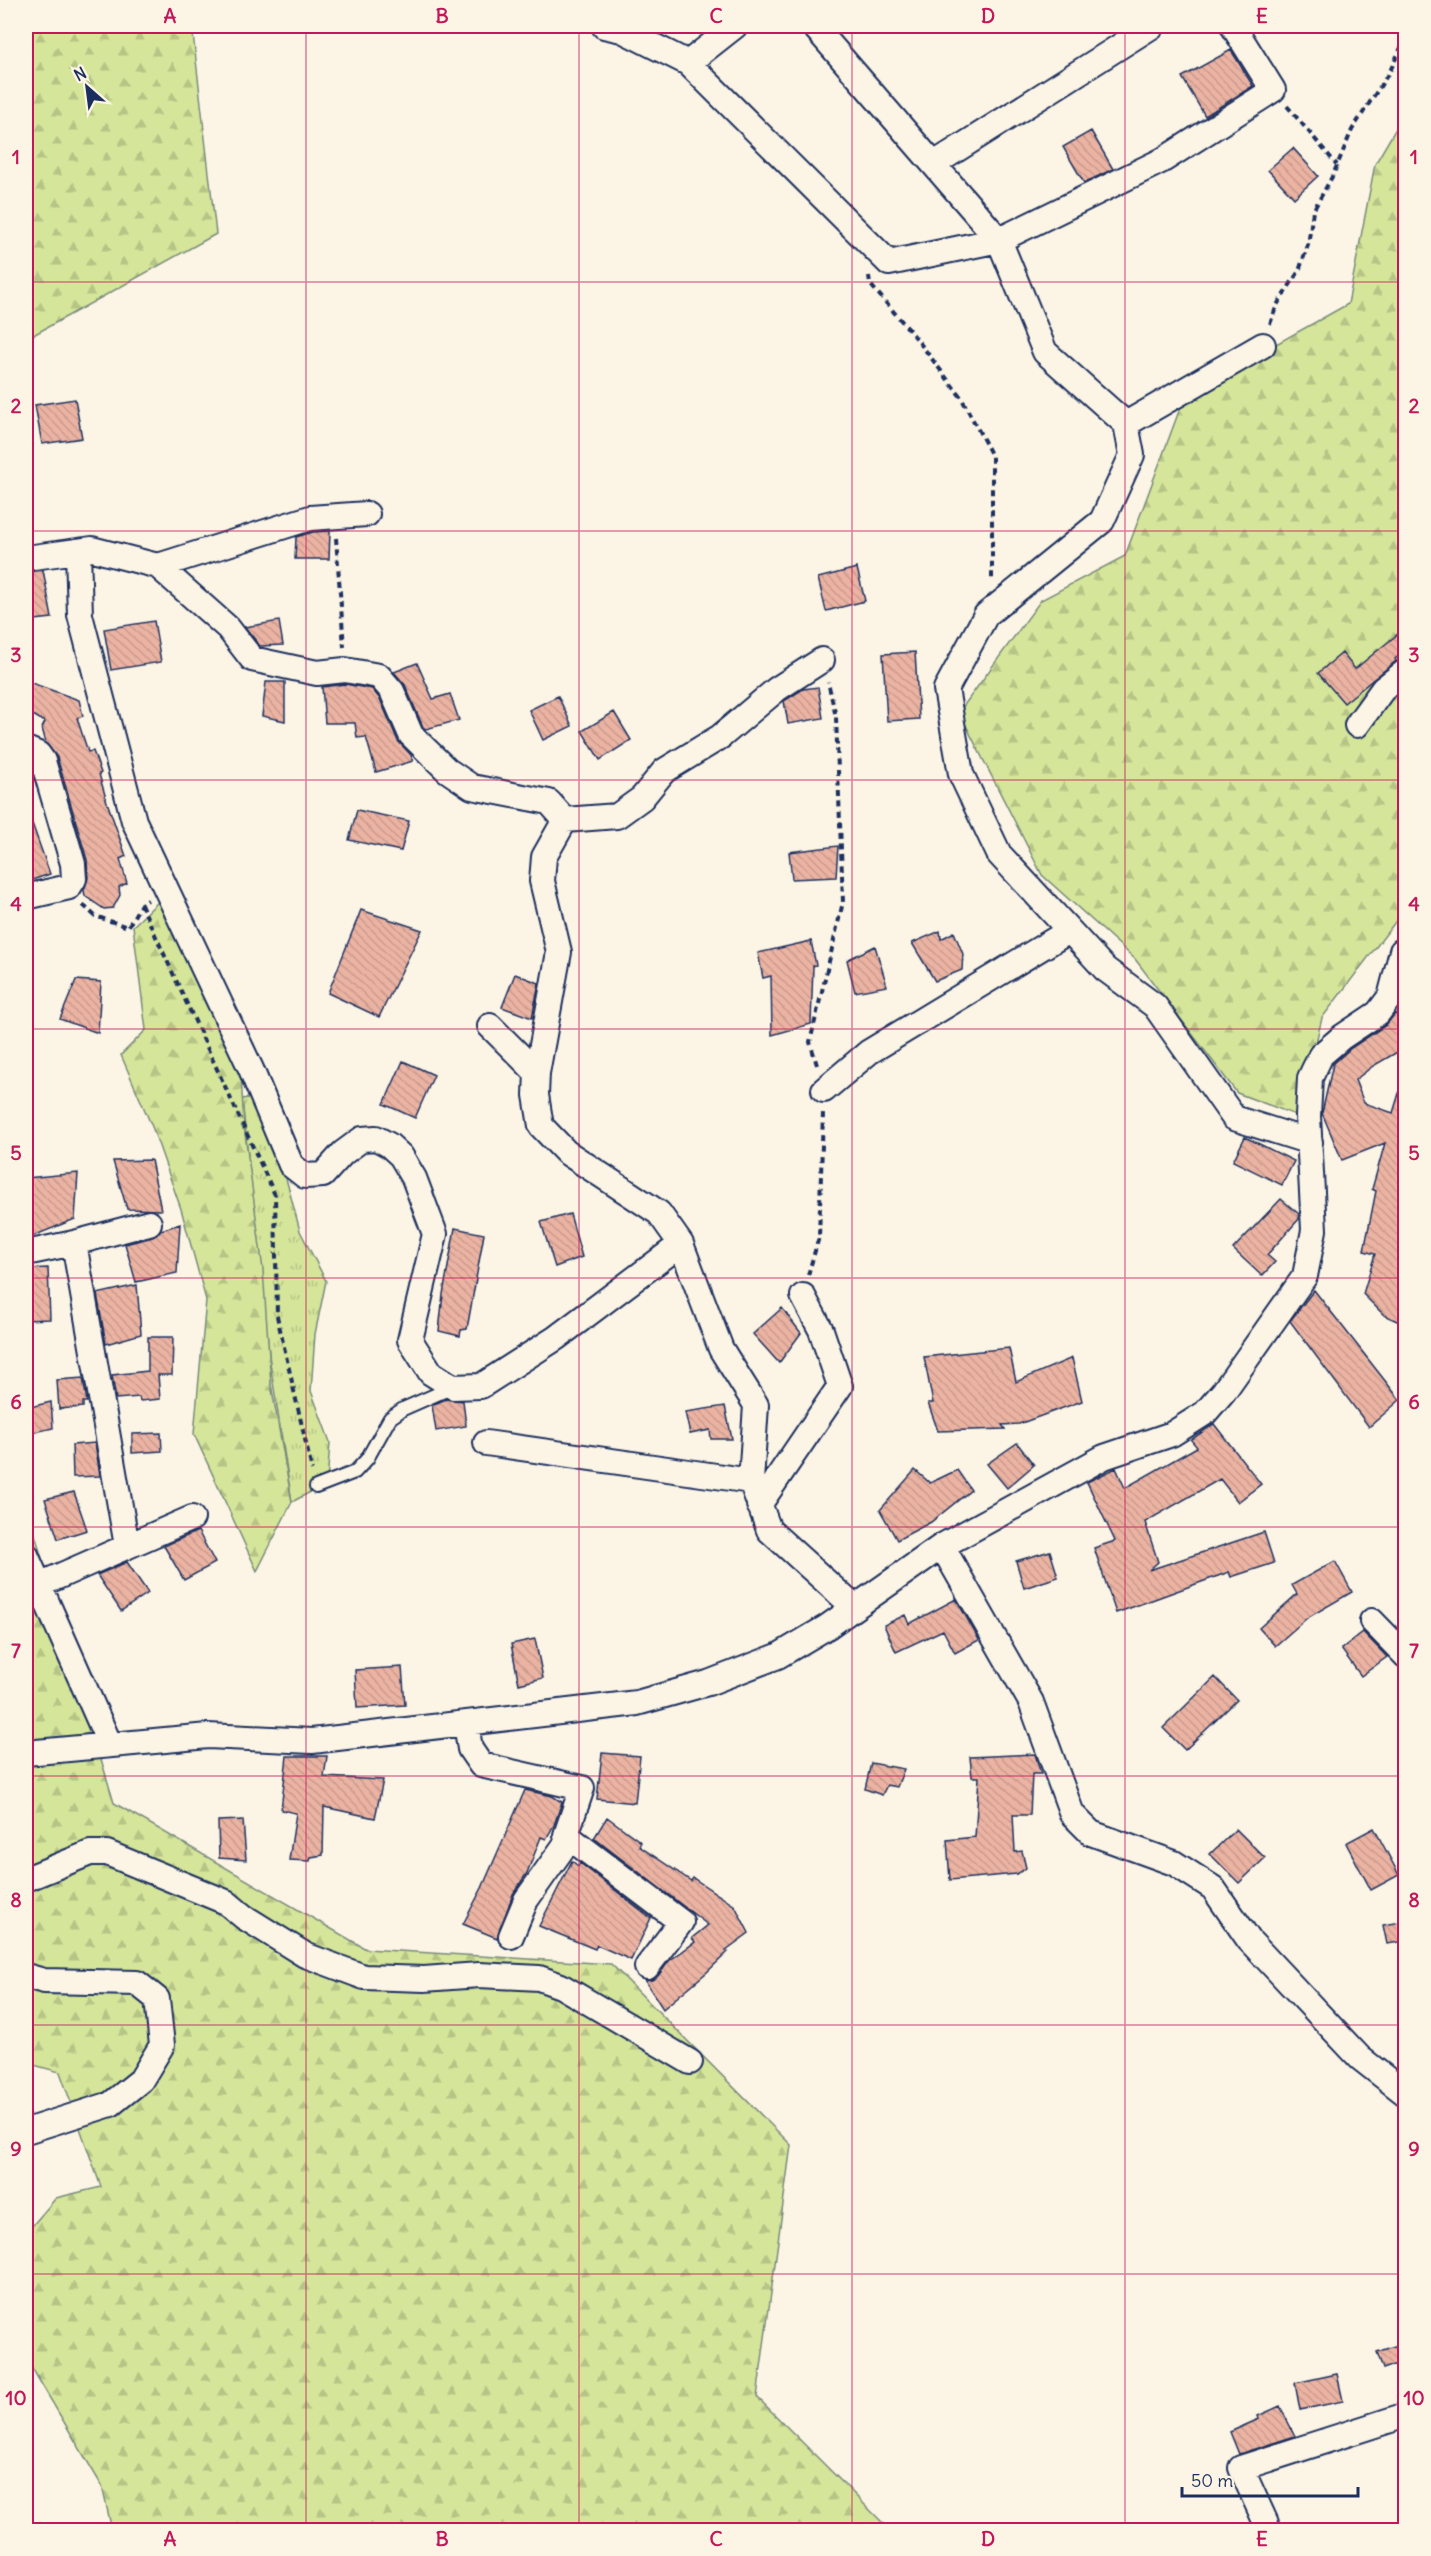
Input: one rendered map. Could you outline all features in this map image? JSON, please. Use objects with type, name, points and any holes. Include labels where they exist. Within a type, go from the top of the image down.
[{"type":"street","points":[[604,26],[622,30],[688,63],[889,263],[999,240],[1163,160],[1273,90],[1233,26]]},
{"type":"street","points":[[688,63],[735,26]]},
{"type":"street","points":[[814,26],[999,240],[1045,352],[1126,424],[1132,455],[1102,521],[986,615],[946,689],[961,774],[999,854],[1105,969],[1155,1006],[1234,1118],[1310,1142]]},
{"type":"street","points":[[934,164],[1152,26]]},
{"type":"street","points":[[1126,424],[1263,345]]},
{"type":"street","points":[[158,566],[310,518],[367,514]]},
{"type":"street","points":[[26,558],[92,549],[158,566],[228,628],[252,659],[317,673],[345,670],[379,676],[392,691],[411,735],[447,770],[472,787],[549,802],[565,820]]},
{"type":"street","points":[[78,551],[80,615],[134,821],[251,1069],[291,1165],[305,1176],[323,1175],[343,1153],[362,1139],[376,1138],[389,1145],[401,1156],[414,1178],[435,1234],[410,1340],[431,1372],[453,1387],[481,1386],[556,1338],[681,1245]]},
{"type":"street","points":[[565,820],[617,816],[642,798],[664,771],[720,738],[777,689],[822,660]]},
{"type":"street","points":[[1356,725],[1383,689],[1406,671]]},
{"type":"street","points":[[26,749],[38,754],[43,761],[73,864],[74,879],[69,887],[26,897]]},
{"type":"street","points":[[565,820],[544,858],[542,881],[559,952],[537,1073],[536,1095],[540,1126],[566,1152],[659,1213],[681,1245],[721,1349],[756,1405],[751,1481],[769,1530],[854,1607]]},
{"type":"street","points":[[824,1090],[869,1052],[1069,931]]},
{"type":"street","points":[[26,1754],[208,1736],[312,1741],[637,1703],[708,1683],[778,1656],[827,1628],[942,1546],[1104,1457],[1172,1434],[1205,1413],[1305,1276],[1314,1230],[1308,1096],[1310,1078],[1321,1055],[1342,1037],[1378,1013],[1390,997],[1404,947]]},
{"type":"street","points":[[490,1026],[537,1073]]},
{"type":"street","points":[[26,1253],[74,1244],[149,1223]]},
{"type":"street","points":[[74,1244],[127,1546]]},
{"type":"street","points":[[759,1506],[840,1386],[821,1330],[803,1296]]},
{"type":"street","points":[[486,1443],[751,1481]]},
{"type":"street","points":[[39,1585],[192,1518]]},
{"type":"street","points":[[942,1546],[1030,1702],[1072,1814],[1091,1833],[1174,1863],[1213,1888],[1249,1940],[1360,2058],[1406,2094]]},
{"type":"street","points":[[26,1555],[110,1746]]},
{"type":"street","points":[[1372,1621],[1406,1656]]},
{"type":"street","points":[[466,1723],[470,1749],[481,1766],[582,1788],[566,1835],[681,1922],[647,1968]]},
{"type":"street","points":[[511,1936],[526,1900],[570,1838]]},
{"type":"street","points":[[26,1879],[90,1853],[107,1853],[226,1902],[244,1917],[305,1955],[364,1977],[424,1979],[478,1975],[539,1978],[561,1986],[690,2061]]},
{"type":"street","points":[[26,1977],[44,1981],[137,1983],[157,1999],[162,2045],[141,2080],[111,2104],[26,2131]]},
{"type":"street","points":[[1266,2523],[1241,2468],[1406,2415]]},
{"type":"lane","points":[[316,1487],[355,1472],[367,1459],[390,1418],[403,1409],[453,1387]]},
{"type":"path","points":[[1263,345],[1277,305],[1299,271],[1308,245],[1312,212],[1337,165],[1352,130],[1390,70],[1406,37]]},
{"type":"path","points":[[1273,90],[1337,165]]},
{"type":"path","points":[[869,243],[870,284],[916,338],[961,397],[992,456],[992,610]]},
{"type":"path","points":[[335,516],[345,670]]},
{"type":"path","points":[[803,1296],[819,1237],[824,1090],[810,1042],[843,902],[836,717],[822,660]]},
{"type":"path","points":[[81,904],[95,916],[128,927],[141,904],[167,891]]},
{"type":"path","points":[[141,904],[275,1195],[277,1316],[316,1487]]},
{"type":"green space","points":[[26,26],[187,26],[193,34],[216,234],[28,338],[26,314]]},
{"type":"green space","points":[[1405,113],[1405,909],[1322,1018],[1298,1116],[1237,1093],[1135,959],[1042,875],[959,712],[1041,600],[1125,556],[1185,395],[1348,304],[1375,164]]},
{"type":"green space","points":[[158,902],[240,1059],[244,1126],[263,1270],[271,1384],[292,1502],[257,1571],[194,1434],[206,1300],[181,1209],[153,1129],[121,1055],[146,1030],[133,926]]},
{"type":"green space","points":[[255,1097],[283,1167],[300,1231],[326,1281],[315,1334],[311,1391],[330,1442],[327,1483],[292,1502],[270,1363],[242,1099]]},
{"type":"green space","points":[[26,1504],[114,1803],[366,1949],[611,1964],[791,2145],[757,2397],[887,2527],[887,2530],[112,2530],[102,2486],[26,2358],[26,2233],[56,2198],[101,2187],[60,2072],[26,2063]]},
{"type":"building","points":[[1231,50],[1253,86],[1205,116],[1182,77]]},
{"type":"building","points":[[1091,131],[1113,169],[1084,183],[1063,147]]},
{"type":"building","points":[[1293,148],[1318,176],[1294,198],[1268,170]]},
{"type":"building","points":[[75,399],[82,438],[42,444],[35,405]]},
{"type":"building","points":[[330,531],[329,559],[295,559],[296,537],[313,532]]},
{"type":"building","points":[[857,568],[865,601],[826,611],[818,578]]},
{"type":"building","points":[[43,570],[52,618],[26,621],[26,572]]},
{"type":"building","points":[[154,621],[161,662],[111,670],[104,629]]},
{"type":"building","points":[[279,621],[283,645],[260,646],[245,627]]},
{"type":"building","points":[[1399,633],[1406,642],[1406,650],[1395,659],[1396,661],[1344,703],[1318,673],[1342,653],[1355,669]]},
{"type":"building","points":[[915,652],[919,719],[887,721],[883,654]]},
{"type":"building","points":[[417,663],[433,699],[450,694],[459,720],[426,729],[423,727],[405,685],[394,672]]},
{"type":"building","points":[[26,681],[79,700],[83,716],[77,718],[88,752],[93,751],[101,773],[99,774],[107,802],[126,856],[120,859],[127,883],[119,887],[120,895],[113,908],[104,909],[85,896],[84,890],[88,878],[87,860],[57,757],[46,743],[42,728],[45,722],[26,711]]},
{"type":"building","points":[[266,682],[285,682],[285,721],[262,716]]},
{"type":"building","points":[[345,684],[372,689],[380,699],[398,741],[411,755],[413,761],[376,772],[366,737],[357,738],[355,723],[325,723],[322,687]]},
{"type":"building","points":[[818,687],[823,718],[788,724],[784,701],[803,689]]},
{"type":"building","points":[[558,696],[572,726],[543,740],[529,710]]},
{"type":"building","points":[[614,712],[631,740],[600,760],[582,731]]},
{"type":"building","points":[[357,810],[409,821],[401,851],[349,840]]},
{"type":"building","points":[[28,812],[50,874],[26,882],[26,813]]},
{"type":"building","points":[[838,846],[836,877],[792,879],[789,852]]},
{"type":"building","points":[[361,910],[422,930],[379,1017],[328,993]]},
{"type":"building","points":[[940,931],[941,939],[954,932],[963,954],[962,970],[935,981],[912,943]]},
{"type":"building","points":[[811,941],[816,965],[813,966],[811,1024],[772,1035],[771,976],[763,978],[758,953]]},
{"type":"building","points":[[875,946],[887,986],[855,992],[847,960]]},
{"type":"building","points":[[515,974],[539,983],[532,1018],[502,1007]]},
{"type":"building","points":[[76,980],[101,982],[98,1033],[60,1019]]},
{"type":"building","points":[[1406,1010],[1406,1047],[1373,1066],[1355,1080],[1364,1103],[1393,1113],[1400,1090],[1406,1091],[1406,1245],[1401,1267],[1406,1270],[1406,1325],[1384,1315],[1363,1294],[1375,1254],[1364,1251],[1376,1191],[1372,1189],[1385,1143],[1342,1160],[1322,1113],[1333,1064],[1351,1048],[1386,1025],[1394,1015]]},
{"type":"building","points":[[403,1061],[434,1075],[415,1118],[384,1104]]},
{"type":"building","points":[[1245,1137],[1294,1161],[1282,1185],[1233,1161]]},
{"type":"building","points":[[151,1160],[161,1210],[127,1209],[113,1161]]},
{"type":"building","points":[[78,1173],[75,1219],[26,1239],[26,1178]]},
{"type":"building","points":[[1281,1199],[1299,1214],[1299,1219],[1267,1255],[1275,1262],[1262,1276],[1233,1249]]},
{"type":"building","points":[[570,1214],[582,1257],[555,1267],[541,1222]]},
{"type":"building","points":[[180,1224],[177,1273],[136,1282],[125,1244],[153,1237],[161,1230]]},
{"type":"building","points":[[455,1228],[484,1234],[467,1329],[461,1330],[460,1336],[439,1331]]},
{"type":"building","points":[[48,1268],[50,1319],[26,1320],[26,1269]]},
{"type":"building","points":[[137,1285],[141,1334],[106,1344],[97,1294]]},
{"type":"building","points":[[1314,1290],[1400,1400],[1369,1427],[1290,1321]]},
{"type":"building","points":[[782,1308],[801,1333],[779,1363],[753,1334]]},
{"type":"building","points":[[148,1337],[173,1337],[172,1375],[158,1375],[160,1399],[140,1401],[139,1397],[116,1399],[112,1375],[148,1371]]},
{"type":"building","points":[[1009,1348],[1016,1382],[1072,1358],[1082,1401],[1019,1424],[1002,1425],[1005,1429],[938,1431],[928,1403],[933,1403],[924,1357]]},
{"type":"building","points":[[83,1378],[87,1402],[83,1402],[83,1407],[59,1409],[57,1380]]},
{"type":"building","points":[[446,1399],[463,1401],[466,1426],[436,1431],[432,1405]]},
{"type":"building","points":[[51,1402],[53,1428],[26,1434],[26,1408]]},
{"type":"building","points":[[725,1406],[732,1439],[711,1439],[710,1430],[690,1434],[685,1412]]},
{"type":"building","points":[[1214,1424],[1261,1484],[1238,1502],[1220,1479],[1145,1522],[1158,1562],[1149,1570],[1264,1532],[1274,1563],[1231,1577],[1229,1572],[1116,1613],[1094,1548],[1115,1541],[1087,1482],[1116,1468],[1125,1488],[1197,1447],[1191,1440]]},
{"type":"building","points":[[161,1433],[162,1451],[132,1453],[132,1434]]},
{"type":"building","points":[[95,1443],[100,1476],[73,1477],[72,1445]]},
{"type":"building","points":[[1017,1443],[1034,1465],[1007,1488],[987,1464]]},
{"type":"building","points":[[915,1470],[930,1483],[957,1470],[971,1490],[931,1522],[897,1540],[880,1510]]},
{"type":"building","points":[[74,1492],[87,1530],[58,1539],[45,1499]]},
{"type":"building","points":[[198,1531],[215,1563],[184,1580],[164,1546]]},
{"type":"building","points":[[1050,1551],[1058,1577],[1024,1588],[1016,1561]]},
{"type":"building","points":[[1335,1561],[1352,1592],[1307,1618],[1275,1646],[1259,1628],[1297,1594],[1292,1585]]},
{"type":"building","points":[[127,1562],[148,1593],[121,1611],[97,1575]]},
{"type":"building","points":[[956,1599],[979,1640],[955,1653],[943,1630],[896,1652],[884,1625],[905,1615],[909,1624]]},
{"type":"building","points":[[1363,1632],[1387,1657],[1361,1676],[1341,1649]]},
{"type":"building","points":[[535,1639],[543,1678],[519,1684],[511,1644]]},
{"type":"building","points":[[402,1667],[405,1705],[357,1708],[355,1670]]},
{"type":"building","points":[[1215,1677],[1237,1700],[1185,1750],[1163,1728]]},
{"type":"building","points":[[602,1753],[640,1756],[635,1803],[597,1799]]},
{"type":"building","points":[[1035,1754],[1041,1774],[1032,1774],[1030,1815],[1013,1815],[1015,1852],[1022,1851],[1026,1868],[1017,1874],[950,1880],[947,1840],[975,1837],[979,1777],[972,1777],[970,1757]]},
{"type":"building","points":[[287,1756],[327,1756],[324,1777],[383,1780],[375,1818],[324,1807],[323,1855],[311,1857],[310,1861],[289,1860],[296,1813],[281,1810]]},
{"type":"building","points":[[871,1763],[904,1769],[897,1787],[887,1785],[882,1795],[865,1789]]},
{"type":"building","points":[[525,1790],[552,1796],[562,1802],[554,1825],[546,1839],[541,1837],[527,1873],[513,1894],[497,1938],[463,1924],[482,1888]]},
{"type":"building","points":[[607,1817],[641,1842],[639,1846],[691,1881],[693,1878],[735,1906],[749,1933],[726,1950],[728,1952],[706,1973],[663,2009],[645,1981],[658,1976],[669,1961],[695,1942],[692,1938],[708,1925],[594,1838]]},
{"type":"building","points":[[243,1820],[246,1860],[219,1858],[218,1821]]},
{"type":"building","points":[[1374,1828],[1399,1875],[1371,1890],[1346,1843]]},
{"type":"building","points":[[1236,1829],[1265,1858],[1239,1883],[1210,1854]]},
{"type":"building","points":[[572,1861],[578,1866],[580,1863],[651,1918],[631,1960],[597,1945],[595,1949],[539,1926]]},
{"type":"building","points":[[1406,1921],[1406,1941],[1387,1944],[1383,1925]]},
{"type":"building","points":[[1406,2342],[1406,2361],[1383,2369],[1377,2352]]},
{"type":"building","points":[[1337,2374],[1343,2401],[1300,2410],[1295,2383]]},
{"type":"building","points":[[1280,2406],[1295,2436],[1239,2454],[1230,2432],[1259,2419],[1258,2416]]}]
